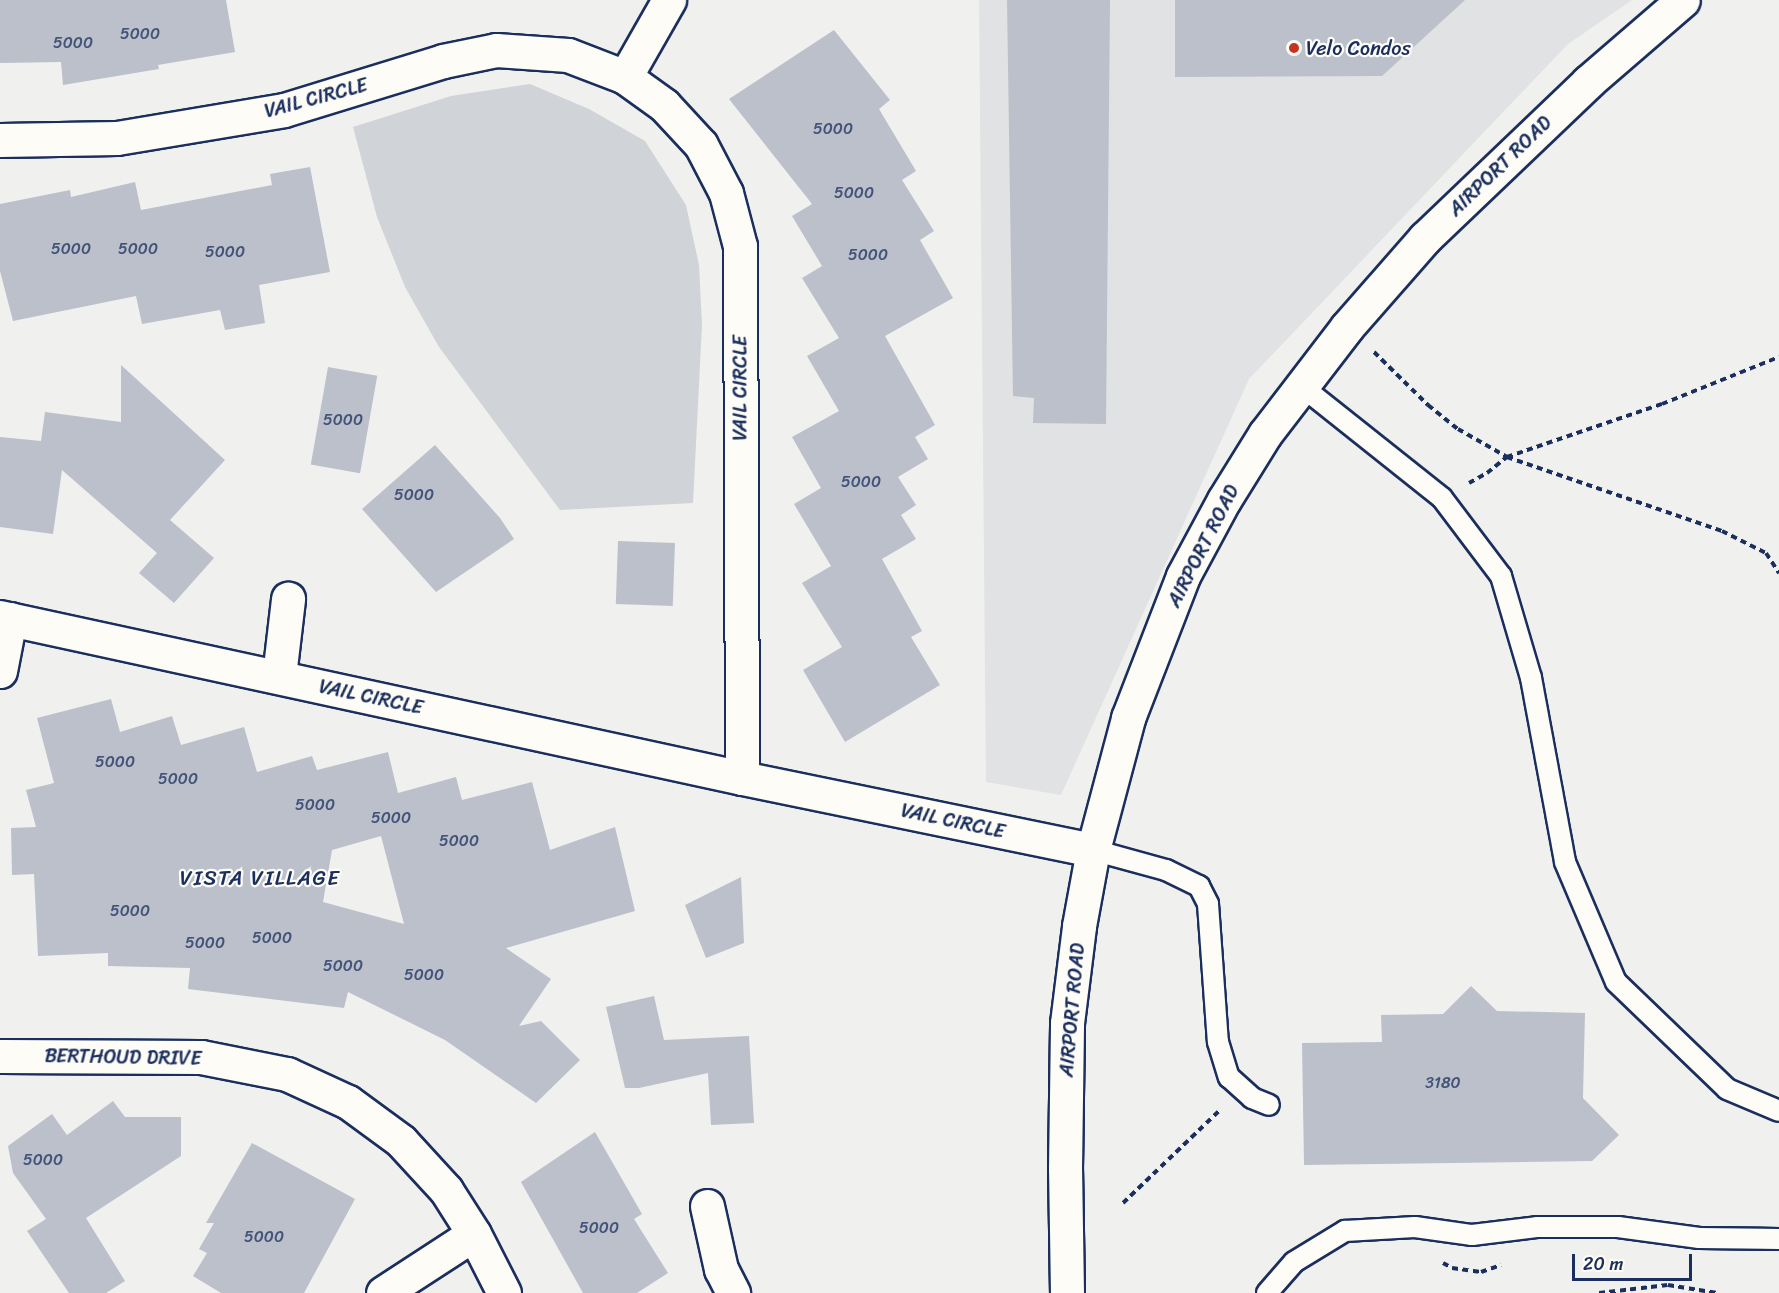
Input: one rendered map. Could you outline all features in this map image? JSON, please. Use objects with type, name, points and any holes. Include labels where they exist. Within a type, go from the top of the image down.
[{"type":"street","points":[[625,77],[669,0]]},
{"type":"street","name":"AIRPORT ROAD","points":[[1067,1293],[1065,1169],[1067,1023],[1079,926],[1093,850],[1128,718],[1183,576],[1224,500],[1265,434],[1300,385],[1347,327],[1425,238],[1588,82],[1683,0]]},
{"type":"street","name":"VAIL CIRCLE","points":[[0,140],[117,138],[284,110],[443,61],[496,50],[568,55],[625,77],[664,105],[701,145],[726,193],[740,246],[742,778]]},
{"type":"street","points":[[279,676],[288,600]]},
{"type":"street","points":[[0,670],[5,618]]},
{"type":"street","name":"VAIL CIRCLE","points":[[5,618],[742,778],[1093,850]]},
{"type":"street","name":"BERTHOUD DRIVE","points":[[0,1056],[201,1057],[287,1074],[348,1102],[401,1141],[446,1190],[474,1234],[504,1293]]},
{"type":"street","points":[[707,1206],[721,1269],[732,1293]]},
{"type":"street","points":[[383,1293],[474,1234]]},
{"type":"lane","points":[[1300,385],[1442,498],[1501,576],[1531,678],[1565,862],[1616,982],[1727,1089],[1779,1111]]},
{"type":"lane","points":[[1093,850],[1167,870],[1199,886],[1208,904],[1218,1042],[1229,1077],[1252,1098],[1269,1105]]},
{"type":"lane","points":[[1267,1293],[1294,1262],[1346,1231],[1415,1227],[1472,1235],[1537,1227],[1618,1227],[1699,1238],[1779,1239]]},
{"type":"path","points":[[1347,327],[1428,405],[1458,429],[1507,457],[1722,531],[1766,553],[1779,573]]},
{"type":"path","points":[[1442,498],[1487,473],[1507,457],[1662,404],[1779,357]]},
{"type":"path","points":[[1123,1203],[1241,1088]]},
{"type":"path","points":[[1599,1293],[1668,1286],[1717,1293]]},
{"type":"shaded area","points":[[979,0],[1632,0],[1568,44],[1249,379],[1061,795],[986,782]]},
{"type":"shaded area","points":[[530,84],[589,109],[645,141],[686,205],[699,265],[702,325],[693,503],[560,510],[439,347],[405,287],[377,217],[353,127],[451,96]]},
{"type":"building","points":[[0,0],[226,0],[235,52],[158,65],[159,69],[63,85],[61,62],[0,63]]},
{"type":"building","points":[[1007,0],[1110,0],[1106,424],[1033,423],[1034,398],[1013,396]]},
{"type":"building","name":"Velo Condos","points":[[1175,0],[1465,0],[1382,76],[1175,77]]},
{"type":"building","points":[[834,30],[890,100],[879,109],[916,171],[902,180],[934,231],[920,240],[953,298],[885,336],[935,425],[915,437],[928,459],[898,477],[916,505],[901,515],[916,539],[882,559],[922,631],[911,637],[940,685],[845,742],[803,670],[842,647],[802,583],[831,566],[794,504],[821,488],[792,437],[839,411],[807,356],[839,338],[802,278],[822,266],[792,216],[812,204],[729,99]]},
{"type":"building","points":[[310,167],[330,272],[259,285],[265,323],[225,330],[220,310],[142,324],[136,296],[13,321],[0,271],[0,204],[70,190],[71,197],[135,182],[141,210],[272,185],[270,174]]},
{"type":"building","points":[[121,365],[225,460],[170,520],[214,558],[174,603],[139,573],[157,553],[62,470],[53,534],[0,527],[0,437],[41,441],[45,412],[121,422]]},
{"type":"building","points":[[328,367],[377,376],[360,473],[311,464]]},
{"type":"building","points":[[435,445],[500,518],[514,539],[436,592],[362,509]]},
{"type":"building","points":[[618,541],[675,543],[673,606],[616,604]]},
{"type":"building","points":[[111,699],[120,732],[172,716],[181,745],[244,727],[257,772],[312,756],[317,770],[388,752],[398,793],[456,777],[462,800],[532,782],[550,850],[615,827],[635,911],[506,948],[551,979],[519,1026],[541,1021],[580,1060],[536,1103],[445,1040],[348,992],[344,1008],[188,989],[190,968],[108,966],[108,953],[38,956],[34,874],[12,875],[11,828],[36,827],[26,790],[54,783],[37,718]],"holes":[[[381,836],[404,924],[323,902],[332,850]]]},
{"type":"building","points":[[741,877],[744,943],[706,958],[685,905]]},
{"type":"building","points":[[1471,986],[1497,1011],[1585,1013],[1583,1098],[1619,1135],[1592,1161],[1304,1165],[1302,1043],[1382,1042],[1381,1015],[1443,1014]]},
{"type":"building","points":[[654,996],[664,1040],[749,1036],[754,1123],[711,1125],[708,1073],[639,1088],[625,1088],[606,1007]]},
{"type":"building","points":[[113,1101],[125,1117],[181,1117],[181,1156],[86,1218],[125,1281],[106,1293],[69,1293],[27,1231],[46,1219],[13,1173],[8,1146],[52,1114],[67,1135]]},
{"type":"building","points":[[595,1132],[642,1214],[634,1219],[668,1273],[637,1293],[583,1293],[521,1182]]},
{"type":"building","points":[[252,1143],[355,1199],[304,1293],[221,1293],[193,1276],[207,1253],[199,1249],[214,1223],[206,1223]]},
{"type":"place","name":"Velo Condos","points":[[1294,48]]},
{"type":"district","name":"VISTA VILLAGE","points":[[260,878]]}]
